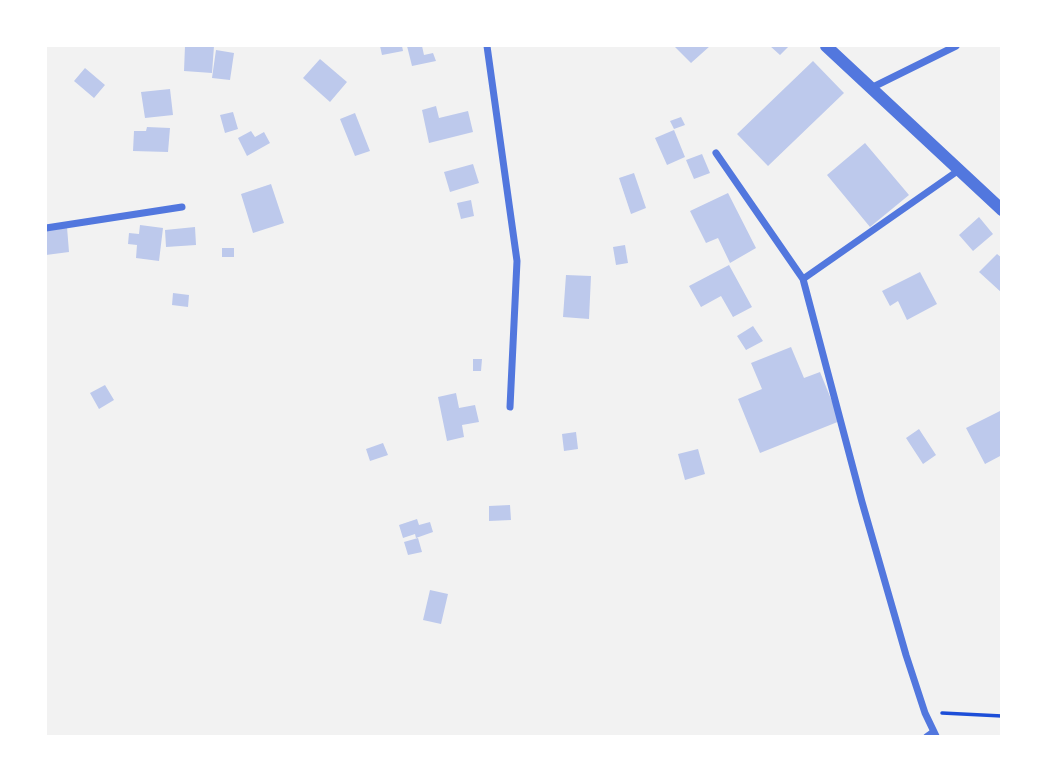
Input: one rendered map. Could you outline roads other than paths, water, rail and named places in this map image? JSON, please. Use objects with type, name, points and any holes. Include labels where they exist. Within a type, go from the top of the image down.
[{"type":"street","points":[[487,46],[517,261],[510,407]]},
{"type":"street","points":[[826,46],[1002,210]]},
{"type":"street","points":[[872,88],[956,46]]},
{"type":"street","points":[[716,153],[803,279],[906,655],[925,713],[935,734]]},
{"type":"street","points":[[803,279],[959,170]]},
{"type":"street","points":[[46,228],[181,207]]},
{"type":"lane","points":[[926,737],[935,734]]}]
